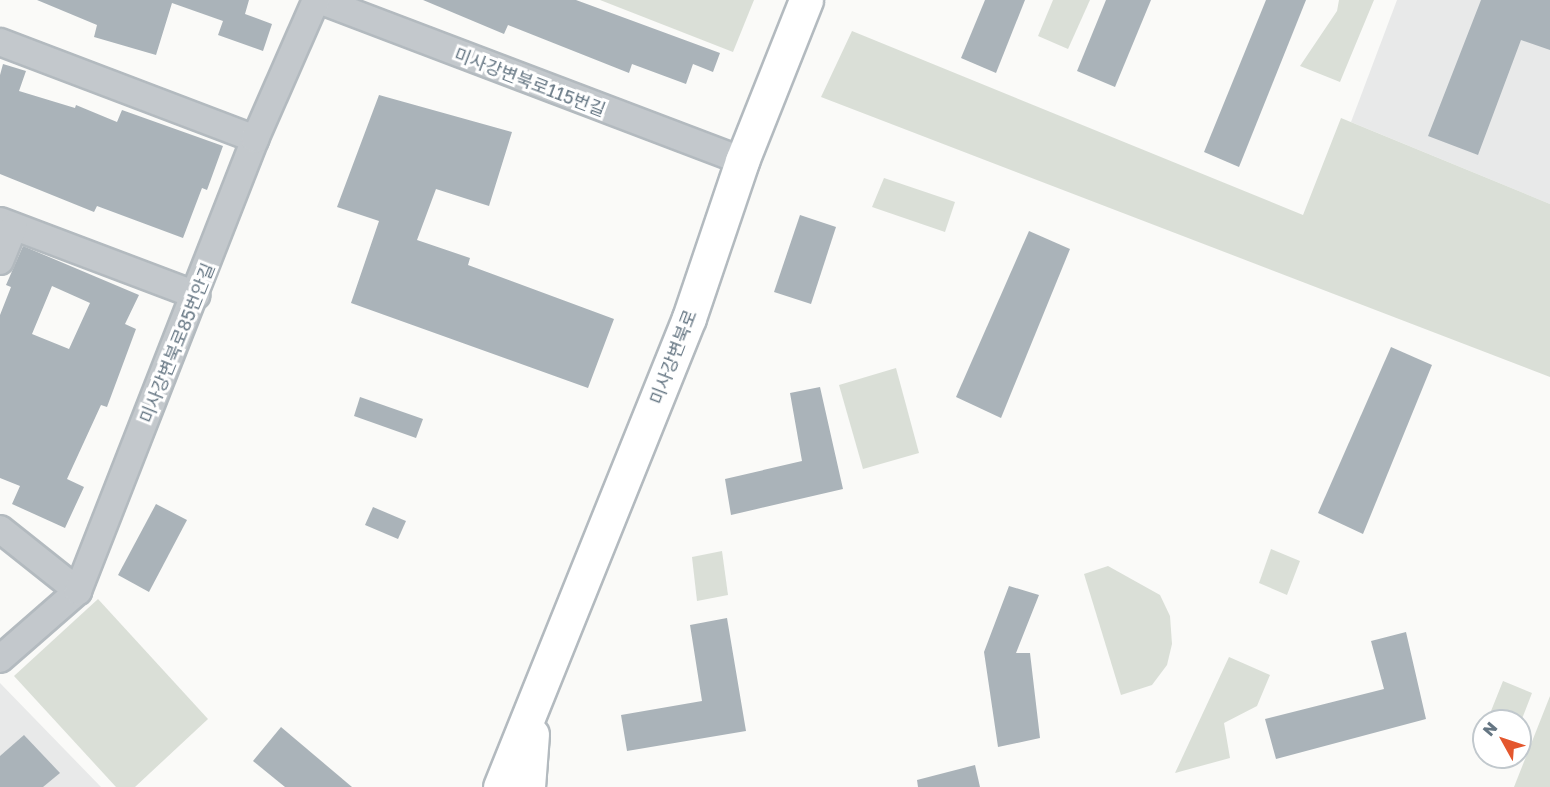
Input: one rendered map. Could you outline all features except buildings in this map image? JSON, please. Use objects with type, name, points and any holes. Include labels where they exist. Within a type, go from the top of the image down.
[{"type":"street","name":"미사강변북로85번안길","points":[[0,659],[78,591],[255,140],[318,0]]},
{"type":"street","name":"미사강변북로115번길","points":[[318,0],[742,162]]},
{"type":"street","name":"미사강변북로","points":[[534,711],[689,318],[742,162],[806,0]]},
{"type":"street","points":[[0,42],[255,140]]},
{"type":"street","points":[[0,261],[7,224],[196,295]]},
{"type":"street","points":[[0,529],[78,591]]},
{"type":"street","points":[[500,787],[534,711]]},
{"type":"street","points":[[528,787],[534,711]]},
{"type":"shaded area","points":[[600,0],[754,0],[733,52]]},
{"type":"shaded area","points":[[1053,0],[1090,0],[1068,49],[1038,36]]},
{"type":"shaded area","points":[[1339,0],[1374,0],[1340,82],[1300,66],[1337,11]]},
{"type":"shaded area","points":[[1397,0],[1550,0],[1550,204],[1351,122]]},
{"type":"shaded area","points":[[852,31],[1303,215],[1341,118],[1550,204],[1550,377],[821,97]]},
{"type":"shaded area","points":[[884,178],[955,202],[945,232],[872,207]]},
{"type":"shaded area","points":[[896,368],[919,453],[863,469],[839,385]]},
{"type":"shaded area","points":[[1271,549],[1300,561],[1287,595],[1259,583]]},
{"type":"shaded area","points":[[722,551],[728,595],[697,601],[692,557]]},
{"type":"shaded area","points":[[1108,566],[1160,595],[1170,616],[1172,644],[1167,665],[1152,685],[1121,695],[1084,574]]},
{"type":"shaded area","points":[[98,599],[208,719],[135,787],[116,787],[14,676]]},
{"type":"shaded area","points":[[1229,657],[1270,675],[1257,706],[1224,723],[1230,758],[1175,773]]},
{"type":"shaded area","points":[[1503,681],[1532,693],[1526,709],[1492,709]]},
{"type":"shaded area","points":[[0,683],[101,787],[0,787]]},
{"type":"shaded area","points":[[1550,696],[1550,787],[1514,787],[1521,769],[1532,769],[1532,742]]}]
